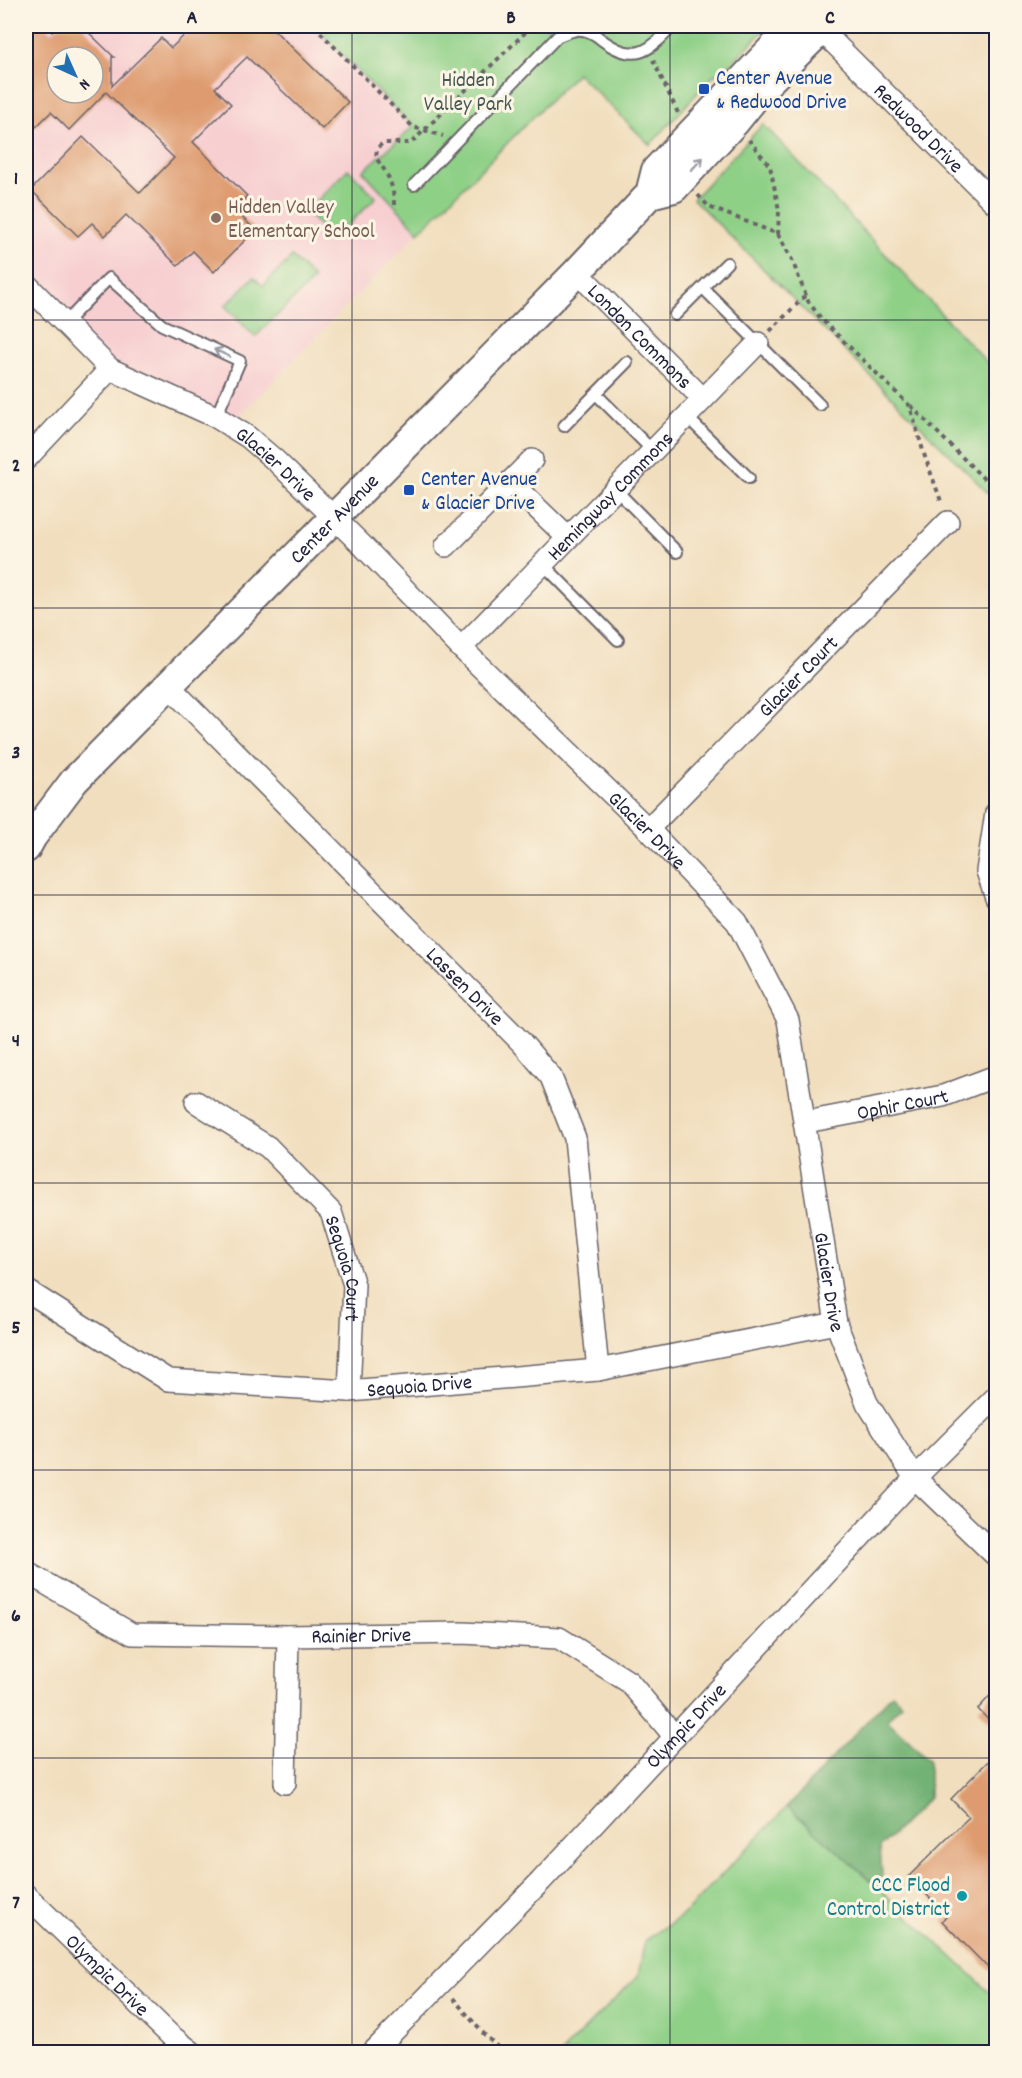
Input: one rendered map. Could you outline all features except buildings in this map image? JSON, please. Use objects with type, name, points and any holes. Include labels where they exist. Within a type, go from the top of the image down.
[{"type":"street","name":"Center Avenue","points":[[650,194],[674,188],[684,178],[735,122],[814,26]]},
{"type":"street","name":"Center Avenue","points":[[26,848],[74,781],[577,272],[650,194],[656,171],[688,135],[814,26]]},
{"type":"street","name":"Redwood Drive","points":[[814,26],[996,204]]},
{"type":"street","name":"London Commons","points":[[577,272],[703,399]]},
{"type":"street","name":"Glacier Drive","points":[[26,284],[110,369],[216,417],[248,437],[276,461],[461,648],[648,830],[737,922],[789,1020],[836,1323],[867,1403],[915,1478],[996,1556]]},
{"type":"street","name":"Hemingway Commons","points":[[461,648],[758,343]]},
{"type":"street","points":[[26,459],[110,369]]},
{"type":"street","points":[[446,546],[532,460]]},
{"type":"street","points":[[510,482],[568,538]]},
{"type":"street","name":"Glacier Court","points":[[648,830],[948,522]]},
{"type":"street","name":"Lassen Drive","points":[[168,685],[522,1043],[551,1077],[575,1138],[598,1370]]},
{"type":"street","points":[[996,813],[987,871],[996,897]]},
{"type":"street","name":"Ophir Court","points":[[806,1122],[943,1096],[996,1076]]},
{"type":"street","name":"Sequoia Court","points":[[196,1102],[268,1148],[331,1212],[354,1284],[349,1391]]},
{"type":"street","name":"Sequoia Drive","points":[[26,1290],[168,1380],[349,1391],[598,1370],[836,1323]]},
{"type":"street","name":"Olympic Drive","points":[[373,2052],[541,1881],[915,1478],[996,1397]]},
{"type":"street","name":"Rainier Drive","points":[[26,1572],[132,1634],[288,1636],[462,1633],[559,1638],[629,1682],[675,1737]]},
{"type":"street","points":[[285,1784],[288,1636]]},
{"type":"street","name":"Olympic Drive","points":[[26,1894],[170,2035],[192,2052]]},
{"type":"lane","points":[[414,185],[558,36],[577,30],[593,33],[625,53],[643,52],[673,26]]},
{"type":"lane","points":[[675,315],[727,263]]},
{"type":"lane","points":[[65,323],[109,278],[162,325],[240,361],[216,417]]},
{"type":"lane","points":[[703,288],[820,405]]},
{"type":"lane","points":[[564,426],[627,363]]},
{"type":"lane","points":[[596,394],[653,451]]},
{"type":"lane","points":[[686,416],[749,478]]},
{"type":"lane","points":[[615,489],[677,552]]},
{"type":"lane","points":[[543,564],[618,640]]},
{"type":"path","points":[[314,26],[413,127],[426,129],[456,141]]},
{"type":"path","points":[[394,205],[394,190],[376,158],[377,148],[383,143],[411,143],[531,26]]},
{"type":"path","points":[[648,48],[688,135]]},
{"type":"path","points":[[735,122],[770,166],[779,210],[778,234],[792,260],[806,295],[822,320],[996,491]]},
{"type":"path","points":[[684,178],[709,207],[778,234]]},
{"type":"path","points":[[758,343],[806,295]]},
{"type":"path","points":[[910,406],[948,522]]},
{"type":"path","points":[[441,1984],[481,2031],[503,2052]]},
{"type":"shaded area","name":"Hidden Valley Elementary School","points":[[26,26],[314,26],[413,127],[363,171],[419,232],[230,425],[110,369],[26,284]]},
{"type":"green space","name":"Hidden Valley Park","points":[[314,26],[768,26],[719,76],[715,74],[650,145],[577,73],[419,232],[363,171],[413,127]]},
{"type":"green space","points":[[763,124],[996,372],[996,501],[693,199]]},
{"type":"green space","points":[[348,169],[376,197],[333,240],[306,212]]},
{"type":"green space","points":[[292,257],[314,279],[255,337],[225,306],[254,277],[263,286]]},
{"type":"green space","points":[[892,1694],[902,1704],[887,1720],[929,1760],[929,1798],[880,1847],[883,1891],[787,1807]]},
{"type":"green space","points":[[787,1807],[815,1829],[996,1998],[996,2052],[665,2052],[657,2045],[649,2052],[562,2052],[638,1976],[645,1940],[682,1916]]},
{"type":"place","name":"Center Avenue & Redwood Drive","points":[[704,89]]},
{"type":"place","name":"Hidden Valley Elementary School","points":[[216,218]]},
{"type":"place","name":"Center Avenue & Glacier Drive","points":[[409,490]]},
{"type":"place","name":"CCC Flood Control District","points":[[962,1896]]}]
